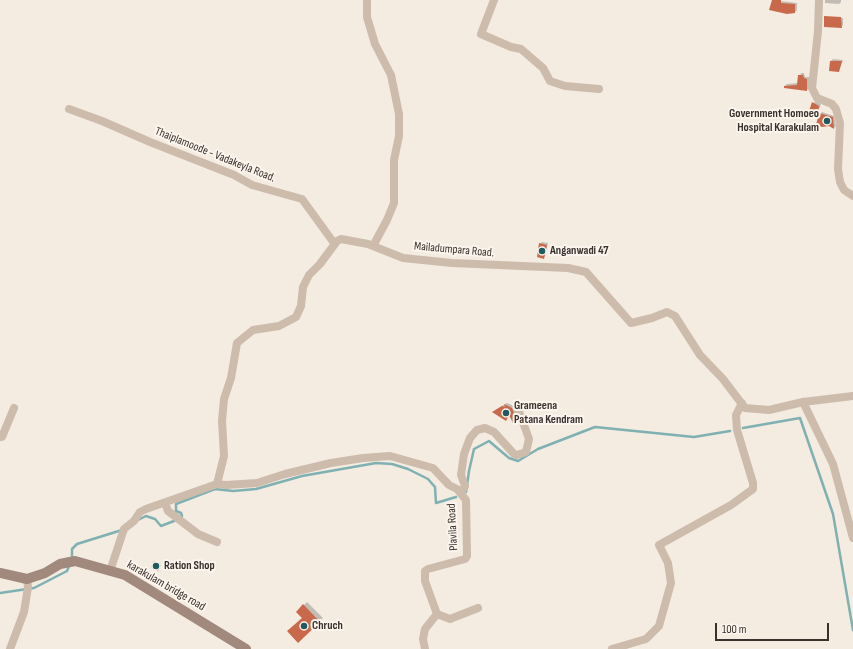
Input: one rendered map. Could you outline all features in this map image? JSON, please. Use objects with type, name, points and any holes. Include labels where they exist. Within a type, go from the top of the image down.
[{"type":"main road","name":"karakulam bridge road","points":[[27,580],[71,562],[125,575],[246,649]]},
{"type":"main road","points":[[0,573],[27,580]]},
{"type":"street","points":[[367,0],[367,17],[375,44],[391,75],[399,114],[399,136],[394,160],[394,203],[373,246]]},
{"type":"street","points":[[494,0],[481,34],[511,47],[521,49],[543,68],[550,81],[565,86],[599,89]]},
{"type":"street","points":[[819,0],[818,31],[812,88],[817,98],[832,104],[836,109],[840,123],[838,169],[840,182],[844,190],[853,196]]},
{"type":"street","name":"Thaiplamoode - Vadakeyla Road.","points":[[69,109],[102,120],[129,134],[234,176],[252,185],[294,195],[302,199],[334,244]]},
{"type":"street","name":"Mailadumpara Road.","points":[[334,244],[339,240],[346,238],[373,246],[404,258],[529,268],[568,268],[586,272],[631,323],[652,318],[667,312],[675,316],[700,355],[745,408],[768,410],[803,402],[853,396]]},
{"type":"street","points":[[110,571],[124,529],[134,521],[140,512],[217,484],[224,456],[222,421],[224,399],[232,378],[238,343],[253,330],[279,326],[296,317],[301,306],[302,292],[307,280],[334,244]]},
{"type":"street","points":[[803,402],[833,464],[853,538]]},
{"type":"street","points":[[612,649],[646,639],[659,626],[671,583],[668,563],[659,545],[732,505],[753,489],[753,483],[737,430],[736,415],[742,403]]},
{"type":"street","points":[[461,493],[465,486],[461,474],[464,454],[470,438],[477,430],[485,428],[494,432],[514,454],[517,455],[526,452],[529,439],[517,406]]},
{"type":"street","points":[[0,437],[2,437],[14,408]]},
{"type":"street","name":"Plavila Road","points":[[217,484],[226,485],[257,483],[285,474],[349,460],[379,456],[400,458],[433,468],[449,485],[461,493],[466,500],[467,556],[464,559],[425,571],[425,581],[437,614]]},
{"type":"street","points":[[165,503],[168,511],[198,534],[217,542]]},
{"type":"street","points":[[10,649],[24,612],[28,587],[27,580]]},
{"type":"street","points":[[425,649],[423,639],[425,629],[437,614],[450,619],[478,608]]},
{"type":"building","points":[[772,0],[781,0],[781,3],[795,4],[795,13],[787,14],[769,10]]},
{"type":"building","points":[[824,16],[841,17],[842,28],[824,27]]},
{"type":"building","points":[[830,61],[842,61],[839,72],[829,71]]},
{"type":"building","points":[[798,75],[803,75],[804,78],[807,79],[807,91],[784,88],[784,86],[797,85]]},
{"type":"building","points":[[812,102],[819,106],[818,113],[809,111]]},
{"type":"building","name":"Government Homoeo Hospital Karakulam","points":[[819,113],[833,117],[834,129],[829,126],[822,127],[816,125]]},
{"type":"building","name":"Anganwadi 47","points":[[539,243],[547,245],[544,259],[537,257]]},
{"type":"building","name":"Grameena Patana Kendram","points":[[504,404],[512,408],[517,421],[513,423],[509,415],[506,421],[492,412],[502,406],[505,407]]},
{"type":"building","name":"Ration Shop","points":[[154,561],[161,565],[158,571],[151,567]]},
{"type":"building","name":"Chruch","points":[[303,604],[320,622],[298,643],[287,631],[302,618],[296,612]]},
{"type":"waterway","points":[[743,428],[800,418],[833,514],[853,630]]},
{"type":"waterway","points":[[466,492],[474,449],[489,441],[509,458],[518,461],[538,449],[595,427],[694,437],[730,431]]},
{"type":"waterway","points":[[138,520],[146,516],[155,519],[161,526],[174,521],[182,516],[181,513],[176,511],[176,504],[215,489],[233,491],[256,489],[302,476],[376,463],[392,464],[408,469],[428,479],[435,487],[436,503],[456,497]]},
{"type":"waterway","points":[[72,559],[72,549],[77,544],[122,530]]},
{"type":"waterway","points":[[0,593],[34,588],[67,571],[69,566]]},
{"type":"place","name":"Government Homoeo Hospital Karakulam","points":[[827,121]]},
{"type":"place","name":"Anganwadi 47","points":[[542,251]]},
{"type":"place","name":"Grameena Patana Kendram","points":[[506,413]]},
{"type":"place","name":"Ration Shop","points":[[156,566]]},
{"type":"place","name":"Chruch","points":[[304,626]]}]
